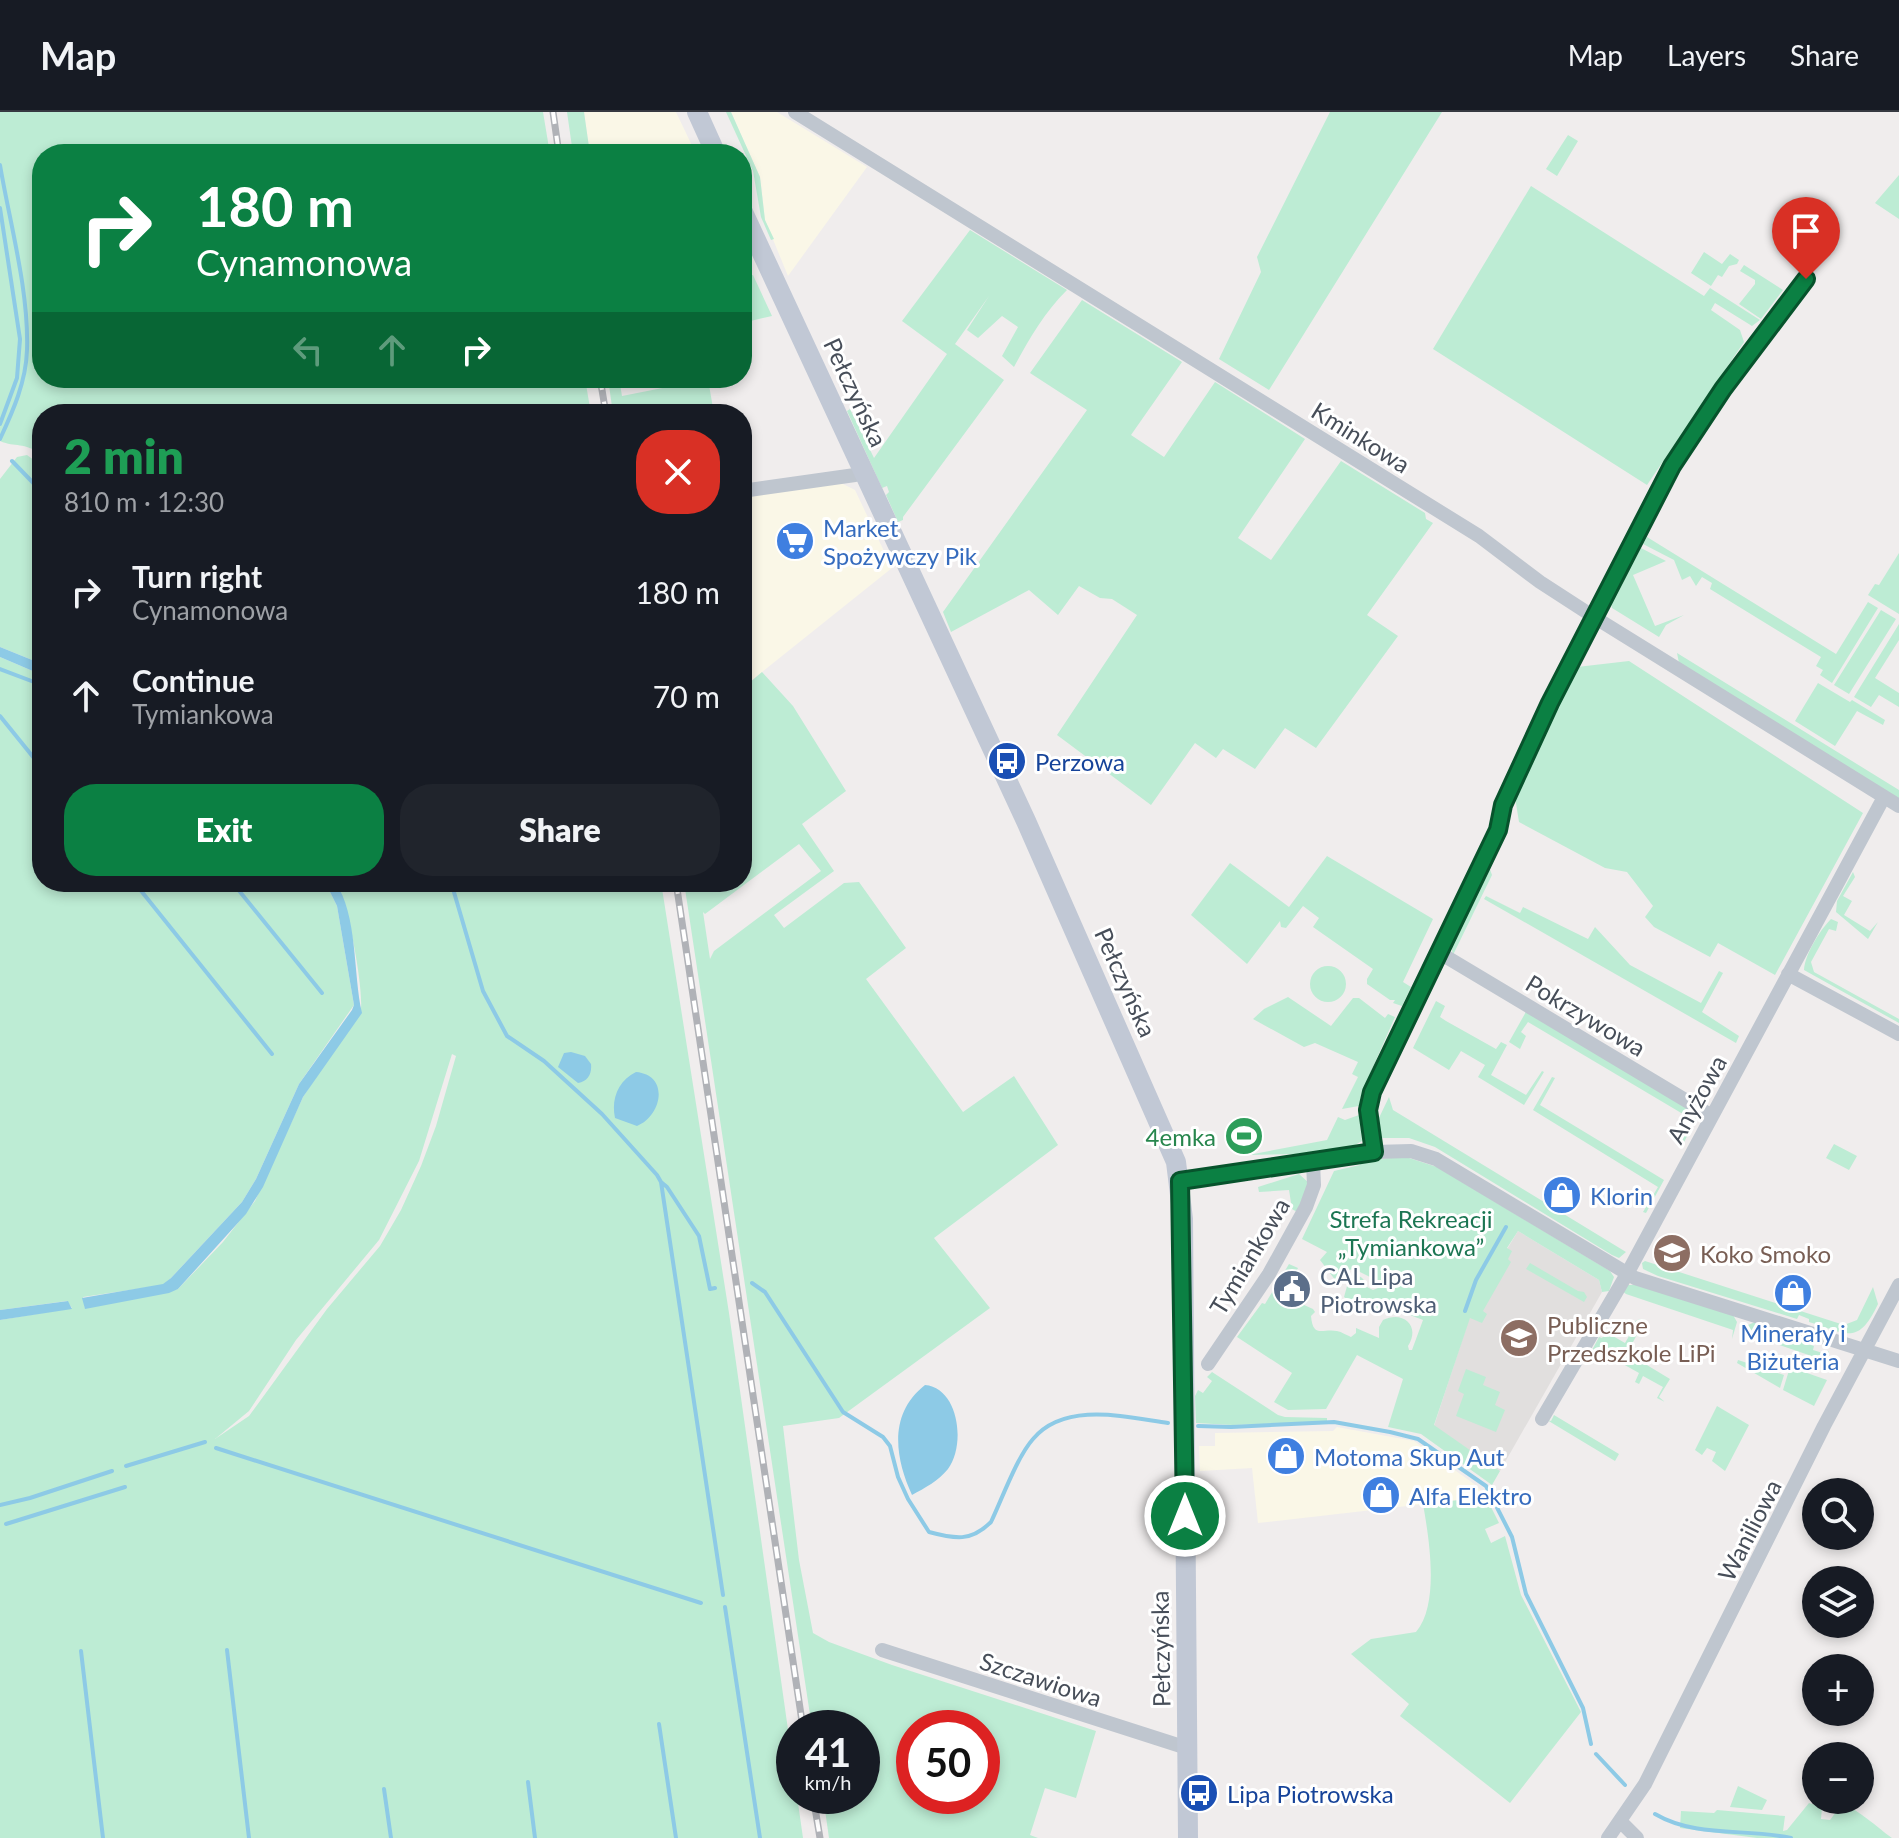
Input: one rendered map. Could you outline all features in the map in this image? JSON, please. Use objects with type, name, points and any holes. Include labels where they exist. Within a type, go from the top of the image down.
[{"type":"main road","points":[[697,112],[711,144]]},
{"type":"main road","name":"Pełczyńska","points":[[752,231],[864,471],[1176,1162],[1180,1181],[1188,1838]]},
{"type":"street","name":"Kminkowa","points":[[795,112],[1479,536],[1540,582],[1594,617],[1899,806]]},
{"type":"street","points":[[1374,1152],[1369,1099],[1498,830],[1501,809],[1512,785],[1594,617],[1676,459],[1727,384],[1808,277]]},
{"type":"street","points":[[752,490],[855,475],[864,471]]},
{"type":"street","name":"Anyżowa","points":[[1542,1419],[1627,1274],[1884,797]]},
{"type":"street","name":"Pokrzywowa","points":[[1438,952],[1712,1116]]},
{"type":"street","points":[[1788,974],[1899,1034]]},
{"type":"street","points":[[1180,1181],[1374,1152],[1411,1151],[1436,1159],[1627,1274],[1899,1361]]},
{"type":"street","name":"Tymiankowa","points":[[1208,1364],[1269,1274],[1306,1207],[1314,1185],[1313,1162]]},
{"type":"street","name":"Waniliowa","points":[[1608,1838],[1639,1794],[1824,1426],[1899,1285]]},
{"type":"street","name":"Szczawiowa","points":[[882,1650],[1187,1748]]},
{"type":"street","points":[[1621,1822],[1637,1838]]},
{"type":"shaded area","points":[[584,112],[676,112],[691,144],[589,144]]},
{"type":"shaded area","points":[[731,112],[777,112],[867,167],[788,276],[765,220],[760,177],[752,159],[752,144],[745,144]]},
{"type":"shaded area","points":[[841,483],[855,490],[892,568],[752,680],[752,495]]},
{"type":"shaded area","name":"Publiczne Przedszkole LiPi","points":[[1518,1231],[1599,1280],[1602,1292],[1500,1471],[1434,1426],[1469,1319]]},
{"type":"shaded area","points":[[1337,1427],[1414,1441],[1477,1486],[1486,1497],[1258,1523],[1252,1468],[1200,1471],[1199,1446],[1215,1446],[1215,1433],[1333,1431]]},
{"type":"green space","points":[[0,112],[543,112],[548,144],[32,144],[32,388],[587,388],[589,404],[32,404],[32,449],[0,441]]},
{"type":"green space","points":[[567,112],[584,112],[589,144],[572,144]]},
{"type":"green space","points":[[726,112],[731,112],[745,144],[741,144]]},
{"type":"green space","points":[[1330,112],[1442,112],[1269,390],[1219,359],[1261,272],[1257,257]]},
{"type":"green space","points":[[1568,135],[1578,141],[1557,176],[1546,169]]},
{"type":"green space","points":[[752,159],[760,177],[765,220],[774,239],[771,240],[761,217]]},
{"type":"green space","points":[[1899,175],[1899,219],[1875,203]]},
{"type":"green space","points":[[1531,186],[1704,296],[1710,288],[1760,320],[1752,326],[1715,303],[1711,310],[1740,330],[1744,342],[1647,485],[1433,349]]},
{"type":"green space","points":[[970,230],[1067,290],[1051,308],[1014,367],[1002,356],[1018,327],[1002,316],[978,338],[967,330],[989,296],[955,344],[1004,380],[903,520],[898,522],[886,495],[889,492],[887,486],[882,488],[847,411],[850,409],[874,458],[947,354],[902,321]]},
{"type":"green space","points":[[1704,252],[1722,264],[1730,254],[1739,260],[1737,264],[1729,266],[1722,277],[1718,275],[1711,286],[1691,273]]},
{"type":"green space","points":[[1744,265],[1783,290],[1761,319],[1739,304],[1755,284],[1755,280],[1740,271]]},
{"type":"green space","points":[[752,275],[772,316],[752,321]]},
{"type":"green space","points":[[1082,300],[1182,362],[1131,435],[1164,457],[1215,382],[1305,439],[1238,538],[1271,560],[1341,461],[1425,513],[1426,519],[1433,523],[1367,615],[1398,636],[1316,748],[1285,728],[1255,769],[1223,749],[1216,758],[1195,743],[1151,805],[1057,735],[1137,615],[1112,599],[1100,598],[1079,586],[1058,615],[1029,590],[951,632],[943,612],[1087,410],[1030,373]]},
{"type":"green space","points":[[609,388],[621,388],[622,396],[662,388],[710,388],[712,404],[612,404]]},
{"type":"green space","points":[[27,455],[32,459],[32,660],[0,647],[0,479],[17,457]]},
{"type":"green space","points":[[1647,537],[1836,654],[1868,602],[1878,608],[1832,683],[1820,675],[1823,670],[1816,666],[1821,657],[1710,589],[1712,583],[1702,577],[1696,586],[1690,576],[1682,580],[1674,560],[1643,544]]},
{"type":"green space","points":[[1641,548],[1666,561],[1633,575],[1655,626],[1684,615],[1666,625],[1659,637],[1612,608],[1611,604]]},
{"type":"green space","points":[[1899,553],[1899,614],[1868,595],[1875,584],[1879,585]]},
{"type":"green space","points":[[1881,610],[1896,619],[1849,694],[1834,685]]},
{"type":"green space","points":[[1899,624],[1899,640],[1875,678],[1899,693],[1899,707],[1879,695],[1871,707],[1854,697]]},
{"type":"green space","points":[[1677,653],[1899,790],[1899,801],[1679,663]]},
{"type":"green space","points":[[0,657],[32,671],[32,892],[330,892],[337,906],[354,1005],[299,1084],[256,1179],[242,1202],[163,1285],[83,1297],[85,1308],[178,1289],[223,1242],[255,1201],[303,1097],[361,1008],[354,944],[340,892],[663,892],[729,1313],[785,1710],[776,1710],[776,1814],[800,1814],[803,1838],[0,1838],[0,1320],[72,1308],[67,1301],[0,1310]],"holes":[[[452,1054],[456,1056],[421,1166],[380,1246],[327,1309],[249,1416],[215,1439],[249,1411],[296,1340],[379,1240],[419,1161]]]},
{"type":"green space","points":[[1629,661],[1863,813],[1775,975],[1718,943],[1710,957],[1654,927],[1645,917],[1653,906],[1627,872],[1605,868],[1519,822],[1515,797],[1577,667]]},
{"type":"green space","points":[[762,672],[793,706],[846,791],[802,824],[834,871],[774,915],[784,928],[844,883],[859,882],[906,948],[866,979],[963,1112],[1014,1076],[1058,1145],[934,1238],[990,1308],[839,1418],[783,1426],[799,1560],[813,1633],[892,1665],[1096,1731],[1076,1798],[1045,1788],[1030,1835],[1038,1838],[829,1838],[826,1814],[880,1814],[880,1710],[809,1710],[686,892],[735,892],[705,914],[703,912],[710,959],[714,951],[821,871],[799,844],[752,879],[752,680]]},
{"type":"green space","points":[[1818,683],[1885,720],[1883,725],[1857,711],[1835,746],[1795,721]]},
{"type":"green space","points":[[1327,856],[1433,919],[1403,982],[1411,987],[1402,1006],[1367,984],[1373,969],[1313,927],[1319,918],[1303,906],[1286,928],[1281,927],[1280,921],[1247,964],[1191,915],[1230,863],[1289,907]]},
{"type":"green space","points":[[1488,864],[1492,875],[1453,955],[1450,942]]},
{"type":"green space","points":[[1853,872],[1855,877],[1843,896],[1852,901],[1844,915],[1870,931],[1878,922],[1868,939],[1836,912],[1837,901]]},
{"type":"green space","points":[[1486,896],[1520,913],[1523,907],[1588,939],[1595,927],[1630,965],[1701,1003],[1719,971],[1723,973],[1702,1012],[1739,1036],[1736,1043],[1484,899]]},
{"type":"green space","points":[[1831,919],[1838,922],[1836,931],[1829,929],[1811,962],[1814,972],[1899,1019],[1899,1023],[1804,970],[1814,943]]},
{"type":"green space","points":[[1328,966],[1341,971],[1346,984],[1341,997],[1328,1002],[1315,997],[1310,984],[1315,971]]},
{"type":"green space","points":[[1288,997],[1331,1026],[1353,998],[1359,998],[1385,1018],[1388,1014],[1395,1017],[1362,1092],[1359,1106],[1342,1109],[1358,1077],[1352,1074],[1358,1062],[1315,1043],[1304,1047],[1253,1019],[1264,1009]]},
{"type":"green space","points":[[1436,1001],[1445,1006],[1440,1017],[1446,1021],[1496,1049],[1501,1042],[1507,1045],[1491,1075],[1526,1095],[1544,1072],[1524,1105],[1478,1077],[1485,1065],[1461,1051],[1449,1070],[1413,1048]]},
{"type":"green space","points":[[1527,1010],[1699,1113],[1682,1146],[1675,1140],[1681,1129],[1685,1133],[1691,1128],[1686,1122],[1683,1126],[1688,1117],[1528,1022],[1521,1032],[1526,1036],[1520,1049],[1509,1042]]},
{"type":"green space","points":[[1552,1077],[1555,1078],[1540,1105],[1664,1180],[1646,1213],[1643,1212],[1658,1187],[1533,1110]]},
{"type":"green space","points":[[1389,1097],[1393,1110],[1626,1252],[1619,1258],[1612,1255],[1435,1147],[1409,1138],[1382,1138],[1377,1122]]},
{"type":"green space","points":[[1359,1115],[1362,1141],[1355,1145],[1302,1154],[1248,1155],[1327,1140],[1338,1117],[1345,1120]]},
{"type":"green space","points":[[1834,1144],[1857,1156],[1849,1170],[1826,1158]]},
{"type":"green space","name":"Strefa Rekreacji „Tymiankowa”","points":[[1406,1157],[1437,1167],[1610,1271],[1614,1277],[1609,1291],[1602,1292],[1599,1280],[1518,1231],[1507,1248],[1512,1251],[1508,1259],[1511,1262],[1483,1311],[1487,1314],[1482,1323],[1470,1318],[1434,1425],[1500,1471],[1492,1485],[1421,1434],[1388,1427],[1403,1379],[1357,1355],[1326,1409],[1288,1410],[1274,1402],[1292,1373],[1237,1337],[1262,1303],[1265,1304],[1289,1264],[1298,1268],[1284,1296],[1313,1309],[1312,1323],[1316,1330],[1337,1331],[1351,1337],[1356,1333],[1356,1328],[1379,1338],[1383,1320],[1397,1317],[1411,1326],[1408,1346],[1412,1350],[1423,1320],[1401,1313],[1364,1309],[1352,1303],[1344,1297],[1349,1279],[1361,1277],[1373,1290],[1378,1288],[1376,1280],[1354,1269],[1348,1270],[1343,1279],[1336,1281],[1320,1260],[1327,1252],[1302,1239],[1334,1171],[1360,1165],[1359,1160]]},
{"type":"green space","points":[[1299,1174],[1309,1183],[1297,1212],[1292,1209],[1289,1190],[1259,1192],[1258,1187]]},
{"type":"green space","points":[[1645,1261],[1844,1325],[1857,1320],[1873,1287],[1878,1304],[1864,1326],[1857,1331],[1842,1333],[1809,1322],[1809,1319],[1799,1315],[1797,1319],[1658,1276],[1643,1269],[1642,1263]]},
{"type":"green space","points":[[1530,1263],[1584,1292],[1587,1297],[1584,1302],[1526,1269]]},
{"type":"green space","points":[[1628,1285],[1733,1315],[1737,1322],[1732,1339],[1733,1330],[1626,1294],[1622,1291]]},
{"type":"green space","points":[[1645,1320],[1627,1353],[1670,1379],[1659,1397],[1665,1402],[1657,1398],[1663,1387],[1643,1376],[1639,1384],[1635,1382],[1639,1373],[1598,1350],[1593,1358],[1590,1354],[1599,1337],[1602,1338],[1606,1332],[1625,1343],[1636,1324],[1633,1322]]},
{"type":"green space","points":[[1755,1322],[1773,1328],[1772,1332],[1814,1346],[1813,1350],[1826,1354],[1829,1351],[1829,1362],[1744,1333],[1748,1325]]},
{"type":"green space","points":[[1738,1360],[1784,1375],[1780,1388],[1737,1363]]},
{"type":"green space","points":[[1790,1367],[1827,1380],[1814,1406],[1783,1390]]},
{"type":"green space","points":[[1466,1369],[1486,1377],[1483,1385],[1500,1392],[1495,1405],[1505,1410],[1496,1432],[1456,1416],[1464,1394],[1458,1391]]},
{"type":"green space","points":[[1212,1372],[1278,1415],[1327,1418],[1327,1422],[1196,1423],[1195,1396],[1198,1390],[1203,1393],[1212,1381],[1207,1377]]},
{"type":"green space","points":[[1717,1406],[1749,1425],[1725,1471],[1712,1461],[1716,1452],[1707,1448],[1702,1455],[1695,1450]]},
{"type":"green space","points":[[1554,1415],[1619,1454],[1615,1461],[1547,1420],[1551,1421]]},
{"type":"green space","points":[[1486,1497],[1499,1523],[1485,1529],[1491,1543],[1505,1536],[1521,1595],[1581,1712],[1510,1803],[1400,1716],[1409,1704],[1351,1654],[1371,1639],[1416,1632],[1423,1620],[1428,1605],[1431,1570],[1423,1504]]},
{"type":"green space","points":[[1738,1786],[1767,1800],[1762,1810],[1730,1807]]},
{"type":"green space","points":[[1717,1810],[1785,1816],[1783,1831],[1802,1812],[1821,1814],[1821,1819],[1830,1820],[1834,1814],[1860,1814],[1892,1838],[1757,1838],[1680,1828],[1681,1811],[1714,1813]]},
{"type":"water","points":[[0,647],[32,660],[32,671],[0,657]]},
{"type":"water","points":[[330,892],[340,892],[348,911],[362,1013],[303,1097],[263,1187],[246,1214],[178,1289],[85,1309],[82,1298],[163,1284],[242,1202],[256,1179],[299,1084],[354,1005],[337,906]]},
{"type":"water","points":[[564,1053],[585,1056],[591,1064],[589,1076],[578,1083],[558,1067]]},
{"type":"water","points":[[636,1072],[654,1080],[659,1096],[652,1114],[637,1126],[615,1118],[614,1111],[620,1086]]},
{"type":"water","points":[[68,1301],[72,1309],[0,1320],[0,1310]]},
{"type":"water","points":[[925,1385],[936,1388],[952,1407],[958,1433],[957,1446],[948,1469],[912,1495],[902,1466],[898,1437],[905,1409]]},
{"type":"waterway","points":[[0,165],[22,281],[27,328],[26,362],[21,385],[0,439]]},
{"type":"waterway","points":[[0,208],[20,339],[17,378],[0,424]]},
{"type":"waterway","points":[[12,461],[32,482]]},
{"type":"waterway","points":[[0,669],[32,681]]},
{"type":"waterway","points":[[0,716],[32,756]]},
{"type":"waterway","points":[[142,892],[272,1054]]},
{"type":"waterway","points":[[240,892],[322,993]]},
{"type":"waterway","points":[[454,892],[483,991],[507,1036],[544,1061],[602,1114],[661,1182],[723,1595]]},
{"type":"waterway","points":[[661,1182],[699,1236],[710,1289],[715,1288]]},
{"type":"waterway","points":[[1465,1311],[1476,1280],[1506,1227]]},
{"type":"waterway","points":[[752,1283],[765,1292],[843,1412],[883,1437],[890,1446],[898,1477],[929,1532],[969,1536],[991,1522],[1027,1447],[1046,1427],[1062,1420],[1097,1414],[1168,1423]]},
{"type":"waterway","points":[[1198,1426],[1334,1422],[1390,1432],[1418,1439],[1486,1486],[1512,1537],[1526,1594],[1583,1708],[1591,1744]]},
{"type":"waterway","points":[[126,1466],[205,1442]]},
{"type":"waterway","points":[[216,1448],[701,1603]]},
{"type":"waterway","points":[[0,1505],[112,1471]]},
{"type":"waterway","points":[[6,1524],[125,1487]]},
{"type":"waterway","points":[[725,1607],[760,1838]]},
{"type":"waterway","points":[[227,1650],[249,1838]]},
{"type":"waterway","points":[[81,1651],[103,1838]]},
{"type":"waterway","points":[[659,1724],[676,1838]]},
{"type":"waterway","points":[[1596,1754],[1625,1785]]},
{"type":"waterway","points":[[528,1782],[535,1838]]},
{"type":"waterway","points":[[384,1789],[391,1838]]},
{"type":"waterway","points":[[1655,1814],[1671,1822],[1704,1830],[1791,1838]]},
{"type":"railway","points":[[553,112],[558,144]]},
{"type":"railway","points":[[602,388],[604,404]]},
{"type":"railway","points":[[678,892],[800,1710]]},
{"type":"railway","points":[[816,1814],[820,1838]]},
{"type":"place","name":"Market Spożywczy Pik","points":[[795,541]]},
{"type":"place","name":"Perzowa","points":[[1007,761]]},
{"type":"place","name":"4emka","points":[[1244,1136]]},
{"type":"place","name":"Klorin","points":[[1562,1195]]},
{"type":"place","name":"Koko Smoko","points":[[1672,1253]]},
{"type":"place","name":"CAL Lipa Piotrowska","points":[[1292,1289]]},
{"type":"place","name":"Minerały i Biżuteria","points":[[1793,1293]]},
{"type":"place","name":"Publiczne Przedszkole LiPi","points":[[1519,1338]]},
{"type":"place","name":"Motoma Skup Aut","points":[[1286,1456]]},
{"type":"place","name":"Alfa Elektro","points":[[1381,1495]]},
{"type":"place","name":"Lipa Piotrowska","points":[[1199,1793]]},
{"type":"route","points":[[1185,1516],[1183,1219],[1180,1181],[1374,1152],[1369,1099],[1498,830],[1501,809],[1550,703],[1676,459],[1727,384],[1806,279]]}]
